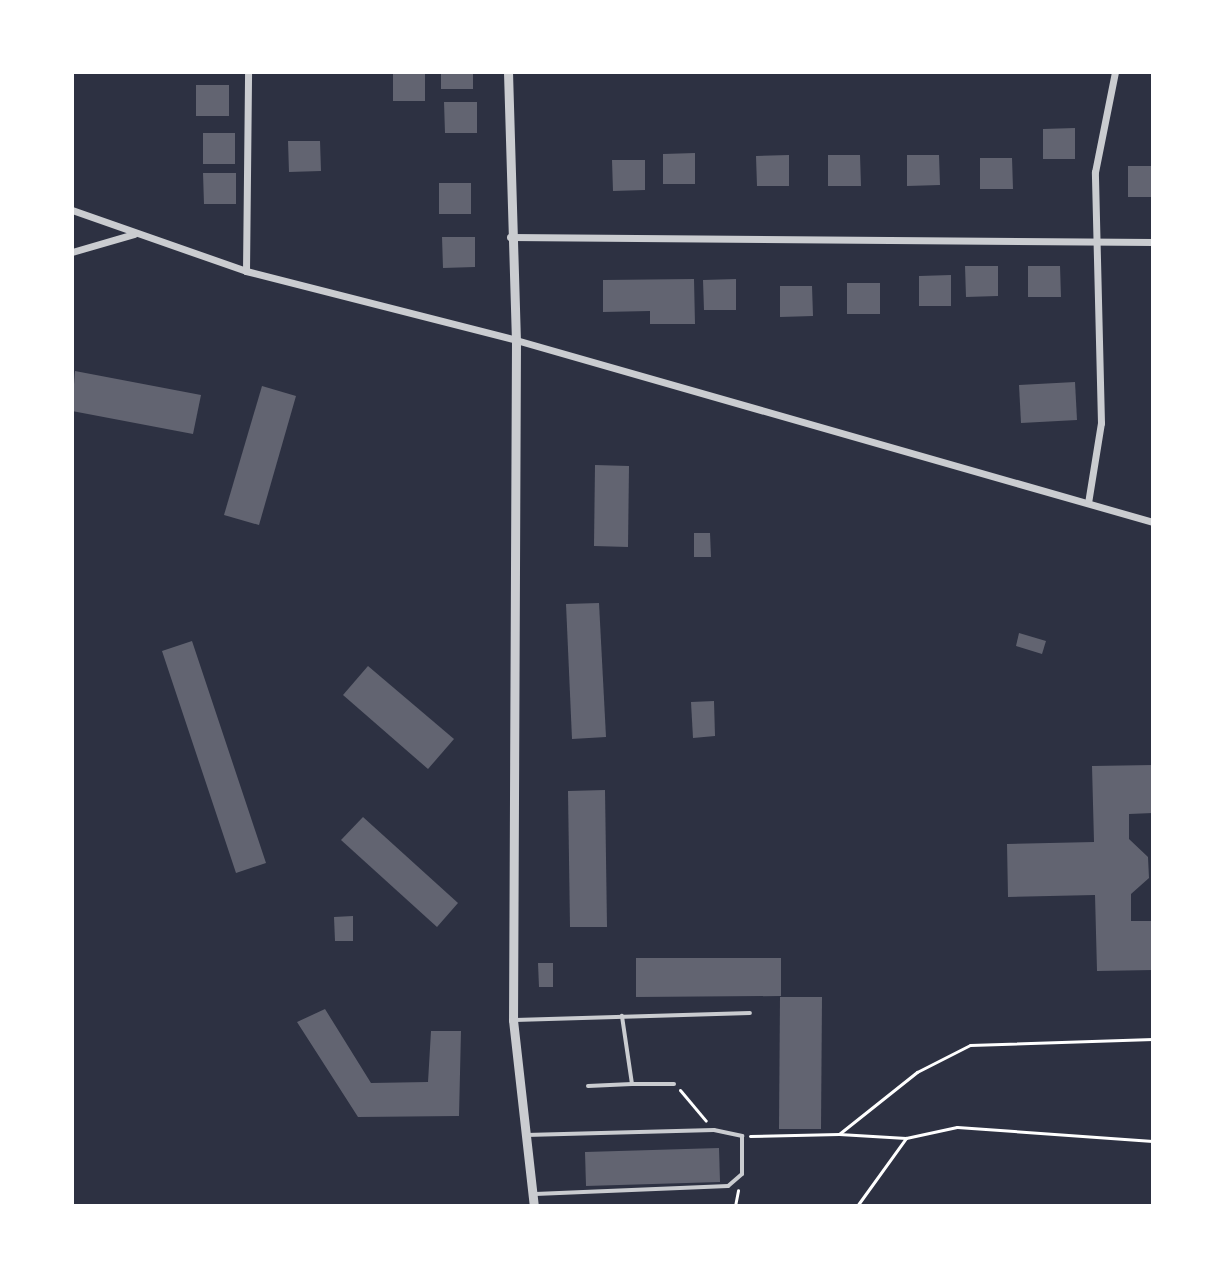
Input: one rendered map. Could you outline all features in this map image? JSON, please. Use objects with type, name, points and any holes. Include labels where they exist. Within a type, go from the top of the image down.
[{"type":"street","points":[[246,271],[248,72]]},
{"type":"street","points":[[508,72],[510,237],[516,340],[513,1020],[523,1135],[534,1206]]},
{"type":"street","points":[[1088,503],[1101,423],[1095,172],[1115,72]]},
{"type":"street","points":[[72,210],[246,271],[516,340],[1153,522]]},
{"type":"street","points":[[72,252],[134,234]]},
{"type":"street","points":[[510,237],[1153,242]]},
{"type":"lane","points":[[513,1020],[750,1013]]},
{"type":"lane","points":[[622,1016],[632,1084]]},
{"type":"lane","points":[[588,1086],[674,1084]]},
{"type":"lane","points":[[523,1135],[714,1130],[742,1136],[742,1174],[728,1186],[532,1195]]},
{"type":"path","points":[[839,1134],[958,1048],[1153,1039]]},
{"type":"path","points":[[674,1084],[714,1130]]},
{"type":"path","points":[[742,1136],[839,1134],[906,1138],[957,1127],[1153,1141]]},
{"type":"path","points":[[857,1206],[906,1138]]},
{"type":"building","points":[[393,72],[425,72],[425,101],[393,101]]},
{"type":"building","points":[[441,72],[473,72],[473,89],[441,89]]},
{"type":"building","points":[[196,85],[229,85],[229,116],[196,116]]},
{"type":"building","points":[[444,102],[477,102],[477,133],[445,133]]},
{"type":"building","points":[[1075,128],[1075,159],[1043,159],[1043,129]]},
{"type":"building","points":[[203,133],[235,133],[235,164],[203,164]]},
{"type":"building","points":[[288,141],[320,141],[321,171],[289,172]]},
{"type":"building","points":[[695,153],[695,184],[663,184],[663,154]]},
{"type":"building","points":[[789,155],[789,186],[757,186],[756,156]]},
{"type":"building","points":[[828,155],[860,155],[861,186],[828,186]]},
{"type":"building","points":[[907,155],[939,155],[940,185],[907,186]]},
{"type":"building","points":[[980,158],[1012,158],[1013,189],[980,189]]},
{"type":"building","points":[[612,160],[645,160],[645,190],[613,191]]},
{"type":"building","points":[[1128,166],[1153,166],[1153,197],[1128,197]]},
{"type":"building","points":[[203,173],[236,173],[236,204],[204,204]]},
{"type":"building","points":[[439,183],[471,183],[471,214],[439,214]]},
{"type":"building","points":[[442,237],[475,237],[475,267],[443,268]]},
{"type":"building","points":[[965,266],[998,266],[998,296],[966,297]]},
{"type":"building","points":[[1028,266],[1060,266],[1061,297],[1028,297]]},
{"type":"building","points":[[951,275],[951,306],[919,306],[919,276]]},
{"type":"building","points":[[694,279],[695,324],[650,324],[650,311],[603,312],[603,280]]},
{"type":"building","points":[[736,279],[736,310],[704,310],[703,280]]},
{"type":"building","points":[[847,283],[880,283],[880,314],[847,314]]},
{"type":"building","points":[[780,286],[812,286],[813,316],[780,317]]},
{"type":"building","points":[[75,371],[201,395],[193,434],[72,411]]},
{"type":"building","points":[[1075,382],[1077,420],[1021,423],[1019,385]]},
{"type":"building","points":[[262,386],[296,396],[259,525],[224,515]]},
{"type":"building","points":[[595,465],[629,466],[628,547],[594,546]]},
{"type":"building","points":[[694,533],[710,533],[711,557],[694,557]]},
{"type":"building","points":[[599,603],[606,737],[572,739],[566,604]]},
{"type":"building","points":[[1019,633],[1046,641],[1042,654],[1016,646]]},
{"type":"building","points":[[192,641],[266,863],[236,873],[162,651]]},
{"type":"building","points":[[368,666],[454,739],[428,769],[343,695]]},
{"type":"building","points":[[714,701],[715,736],[693,738],[691,702]]},
{"type":"building","points":[[1153,765],[1153,813],[1129,814],[1129,839],[1148,857],[1149,878],[1131,894],[1131,921],[1153,921],[1153,970],[1097,971],[1095,895],[1008,897],[1007,844],[1094,842],[1092,766]]},
{"type":"building","points":[[605,790],[607,927],[570,927],[568,791]]},
{"type":"building","points":[[363,817],[458,903],[437,927],[341,840]]},
{"type":"building","points":[[353,916],[353,941],[335,941],[334,917]]},
{"type":"building","points":[[636,958],[781,958],[781,996],[636,997]]},
{"type":"building","points":[[538,963],[553,963],[553,987],[539,987]]},
{"type":"building","points":[[780,997],[822,997],[821,1129],[779,1129]]},
{"type":"building","points":[[325,1009],[371,1083],[428,1082],[431,1031],[461,1031],[459,1116],[358,1117],[297,1022]]},
{"type":"building","points":[[719,1148],[720,1182],[586,1186],[585,1152]]}]
